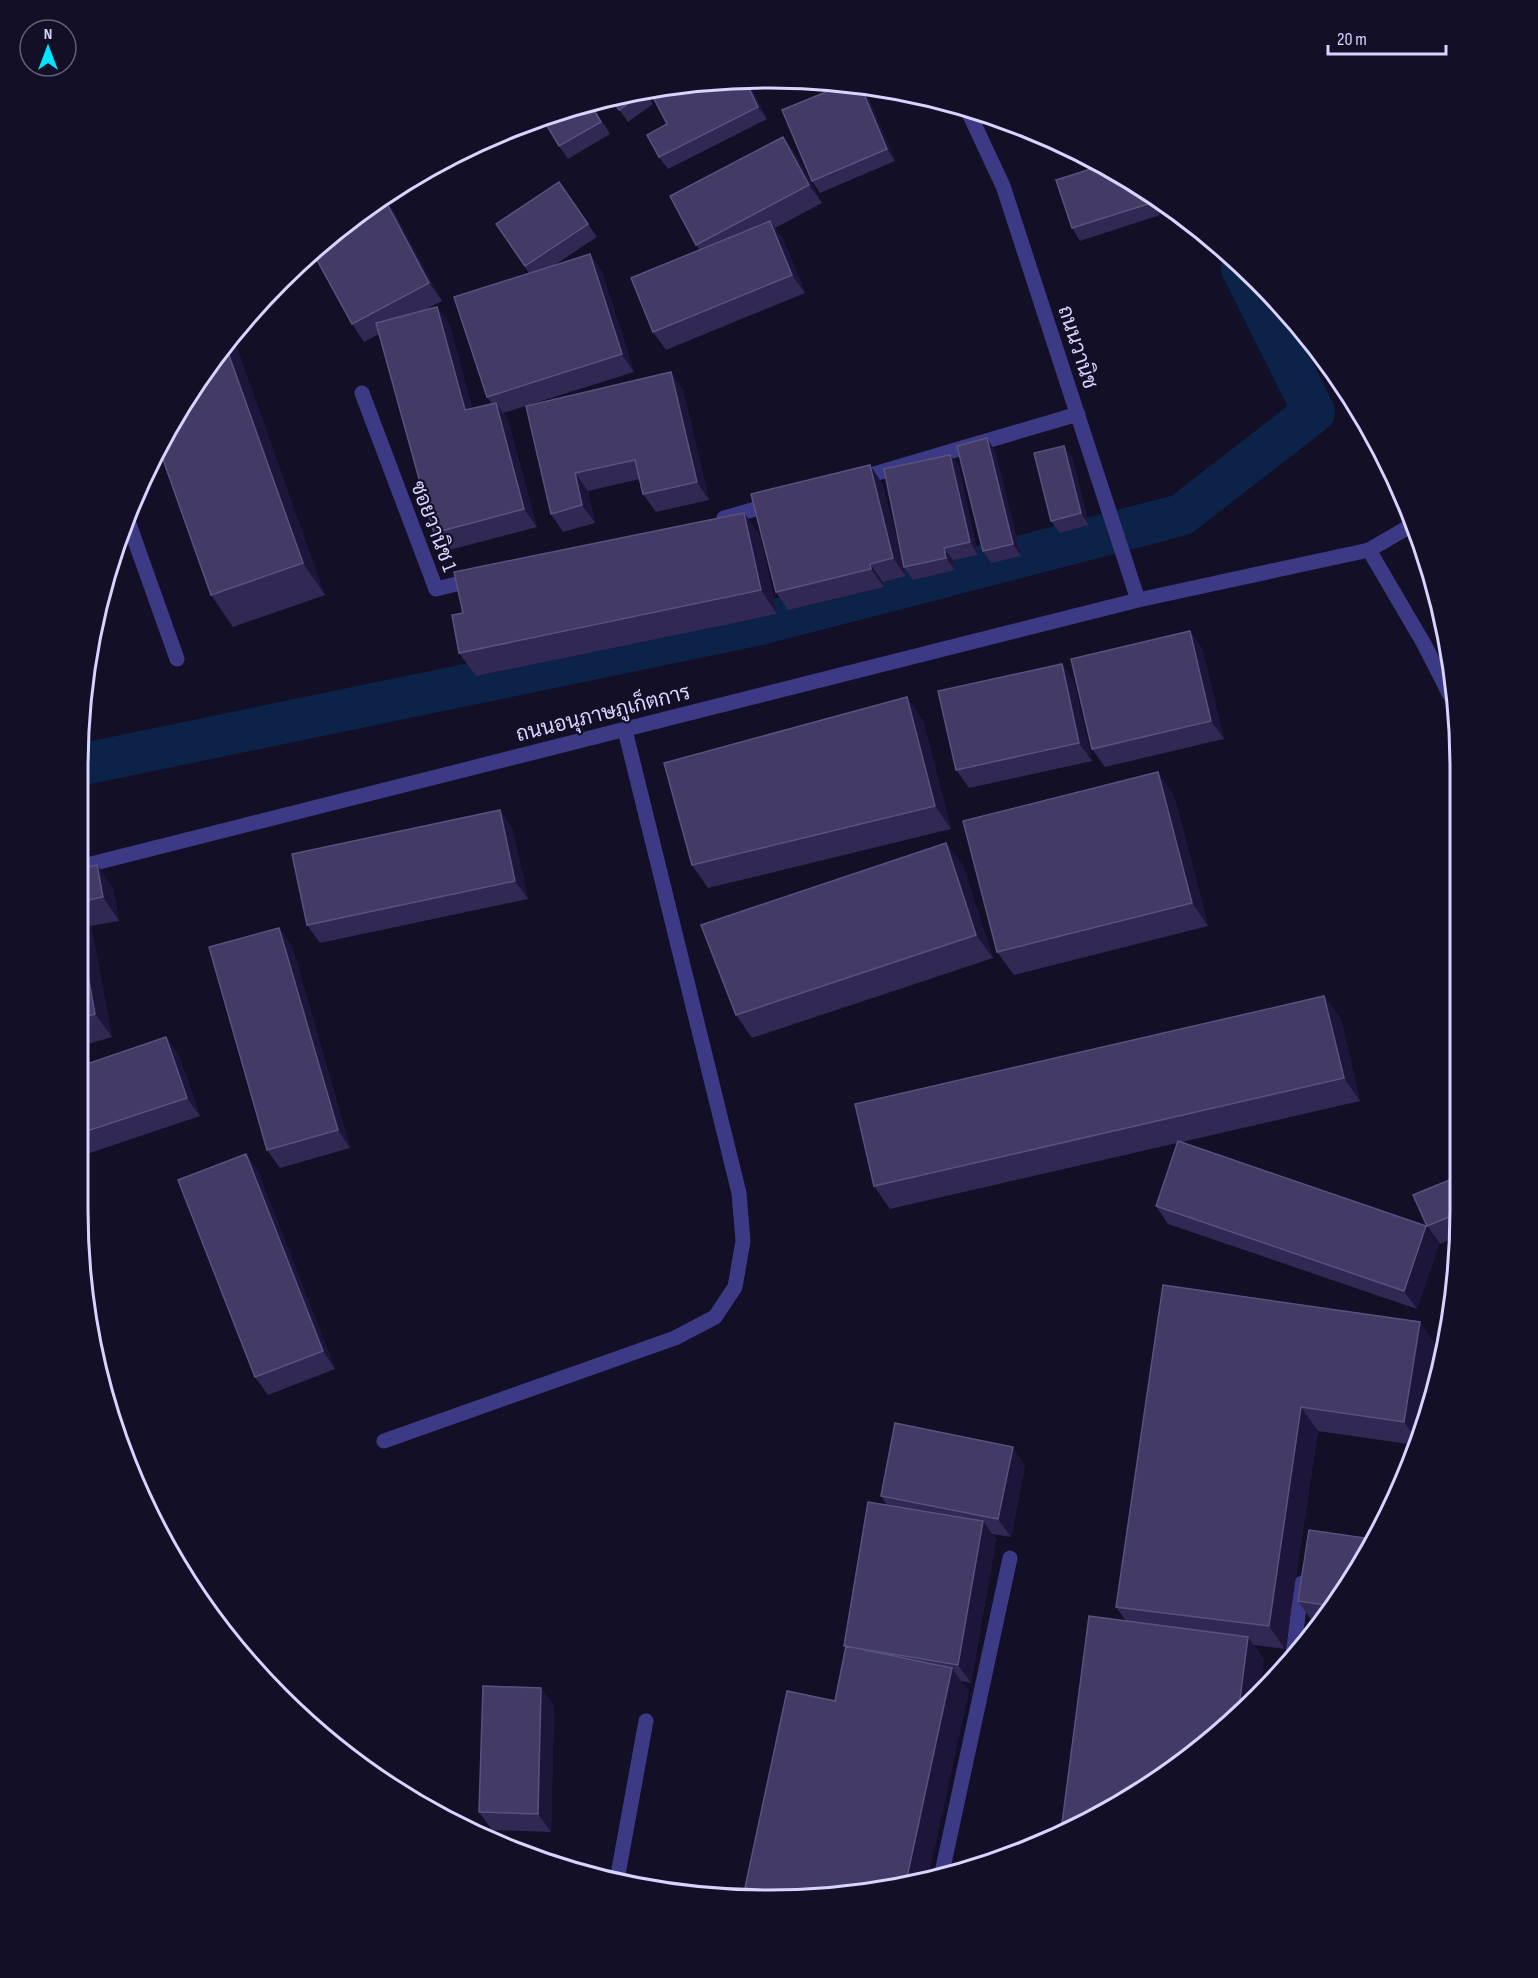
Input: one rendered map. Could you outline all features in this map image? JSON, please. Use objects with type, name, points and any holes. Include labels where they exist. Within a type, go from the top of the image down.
[{"type":"street","name":"ถนนวานิช","points":[[972,120],[1003,186],[1138,600]]},
{"type":"street","name":"ซอยวานิช 1","points":[[362,393],[436,590],[492,575]]},
{"type":"street","points":[[842,484],[1077,414]]},
{"type":"street","points":[[707,522],[786,500]]},
{"type":"street","name":"ถนนอนุภาษภูเก็ตการ","points":[[88,865],[1138,600],[1369,550],[1405,529]]},
{"type":"street","points":[[132,532],[177,660]]},
{"type":"street","points":[[1369,550],[1424,644],[1444,684]]},
{"type":"street","points":[[384,1441],[675,1338],[715,1317],[735,1287],[743,1241],[739,1193],[625,730]]},
{"type":"street","points":[[943,1866],[1010,1558]]},
{"type":"street","points":[[1295,1641],[1305,1567]]},
{"type":"street","points":[[618,1872],[646,1720]]},
{"type":"building","points":[[749,89],[758,107],[659,157],[647,135],[667,124],[654,99],[680,94]]},
{"type":"building","points":[[828,91],[864,95],[887,149],[812,181],[782,110]]},
{"type":"building","points":[[628,104],[619,110],[617,106]]},
{"type":"building","points":[[595,112],[601,122],[559,146],[547,126]]},
{"type":"building","points":[[783,137],[809,185],[696,245],[670,196]]},
{"type":"building","points":[[1089,169],[1148,204],[1072,228],[1056,180]]},
{"type":"building","points":[[559,182],[588,224],[525,266],[496,224]]},
{"type":"building","points":[[388,205],[429,283],[352,324],[317,260]]},
{"type":"building","points":[[770,221],[792,275],[653,332],[631,278]]},
{"type":"building","points":[[590,254],[622,354],[487,397],[454,297]]},
{"type":"building","points":[[437,307],[465,410],[496,403],[524,509],[434,533],[376,323]]},
{"type":"building","points":[[229,355],[303,563],[211,595],[163,460],[203,391]]},
{"type":"building","points":[[671,372],[697,482],[643,494],[635,460],[575,473],[582,505],[551,514],[526,406]]},
{"type":"building","points":[[987,438],[1013,544],[983,551],[957,446]]},
{"type":"building","points":[[1064,446],[1081,513],[1051,521],[1034,453]]},
{"type":"building","points":[[950,455],[970,542],[944,548],[946,558],[904,567],[884,469]]},
{"type":"building","points":[[870,465],[893,558],[870,564],[871,569],[776,592],[751,494]]},
{"type":"building","points":[[744,513],[761,590],[459,653],[452,615],[463,613],[454,572]]},
{"type":"building","points":[[1190,631],[1211,721],[1092,749],[1071,659]]},
{"type":"building","points":[[1062,664],[1079,743],[956,770],[938,691]]},
{"type":"building","points":[[907,697],[935,806],[692,865],[664,763]]},
{"type":"building","points":[[1158,772],[1192,903],[997,952],[963,821]]},
{"type":"building","points":[[500,810],[515,881],[307,925],[292,854]]},
{"type":"building","points":[[946,843],[976,935],[736,1015],[701,925]]},
{"type":"building","points":[[97,865],[103,897],[88,900],[88,867]]},
{"type":"building","points":[[279,928],[338,1130],[267,1150],[209,947]]},
{"type":"building","points":[[88,976],[95,1014],[88,1016]]},
{"type":"building","points":[[1324,996],[1344,1078],[874,1186],[855,1104]]},
{"type":"building","points":[[166,1037],[187,1098],[88,1131],[88,1064]]},
{"type":"building","points":[[1178,1141],[1426,1226],[1404,1291],[1156,1206]]},
{"type":"building","points":[[246,1154],[323,1351],[255,1377],[178,1180]]},
{"type":"building","points":[[1450,1180],[1450,1217],[1427,1226],[1413,1195]]},
{"type":"building","points":[[1163,1285],[1420,1322],[1404,1422],[1301,1407],[1269,1626],[1116,1607]]},
{"type":"building","points":[[895,1423],[1013,1447],[998,1519],[881,1496]]},
{"type":"building","points":[[868,1502],[983,1521],[958,1665],[844,1646]]},
{"type":"building","points":[[1309,1530],[1364,1538],[1322,1605],[1298,1601]]},
{"type":"building","points":[[1089,1616],[1248,1637],[1240,1700],[1218,1721],[1147,1775],[1062,1823]]},
{"type":"building","points":[[846,1646],[952,1668],[908,1875],[858,1884],[814,1888],[745,1889],[787,1691],[835,1701]]},
{"type":"building","points":[[483,1686],[541,1688],[538,1814],[479,1812]]},
{"type":"waterway","points":[[88,763],[756,625],[1181,515],[1314,412],[1254,292]]}]
